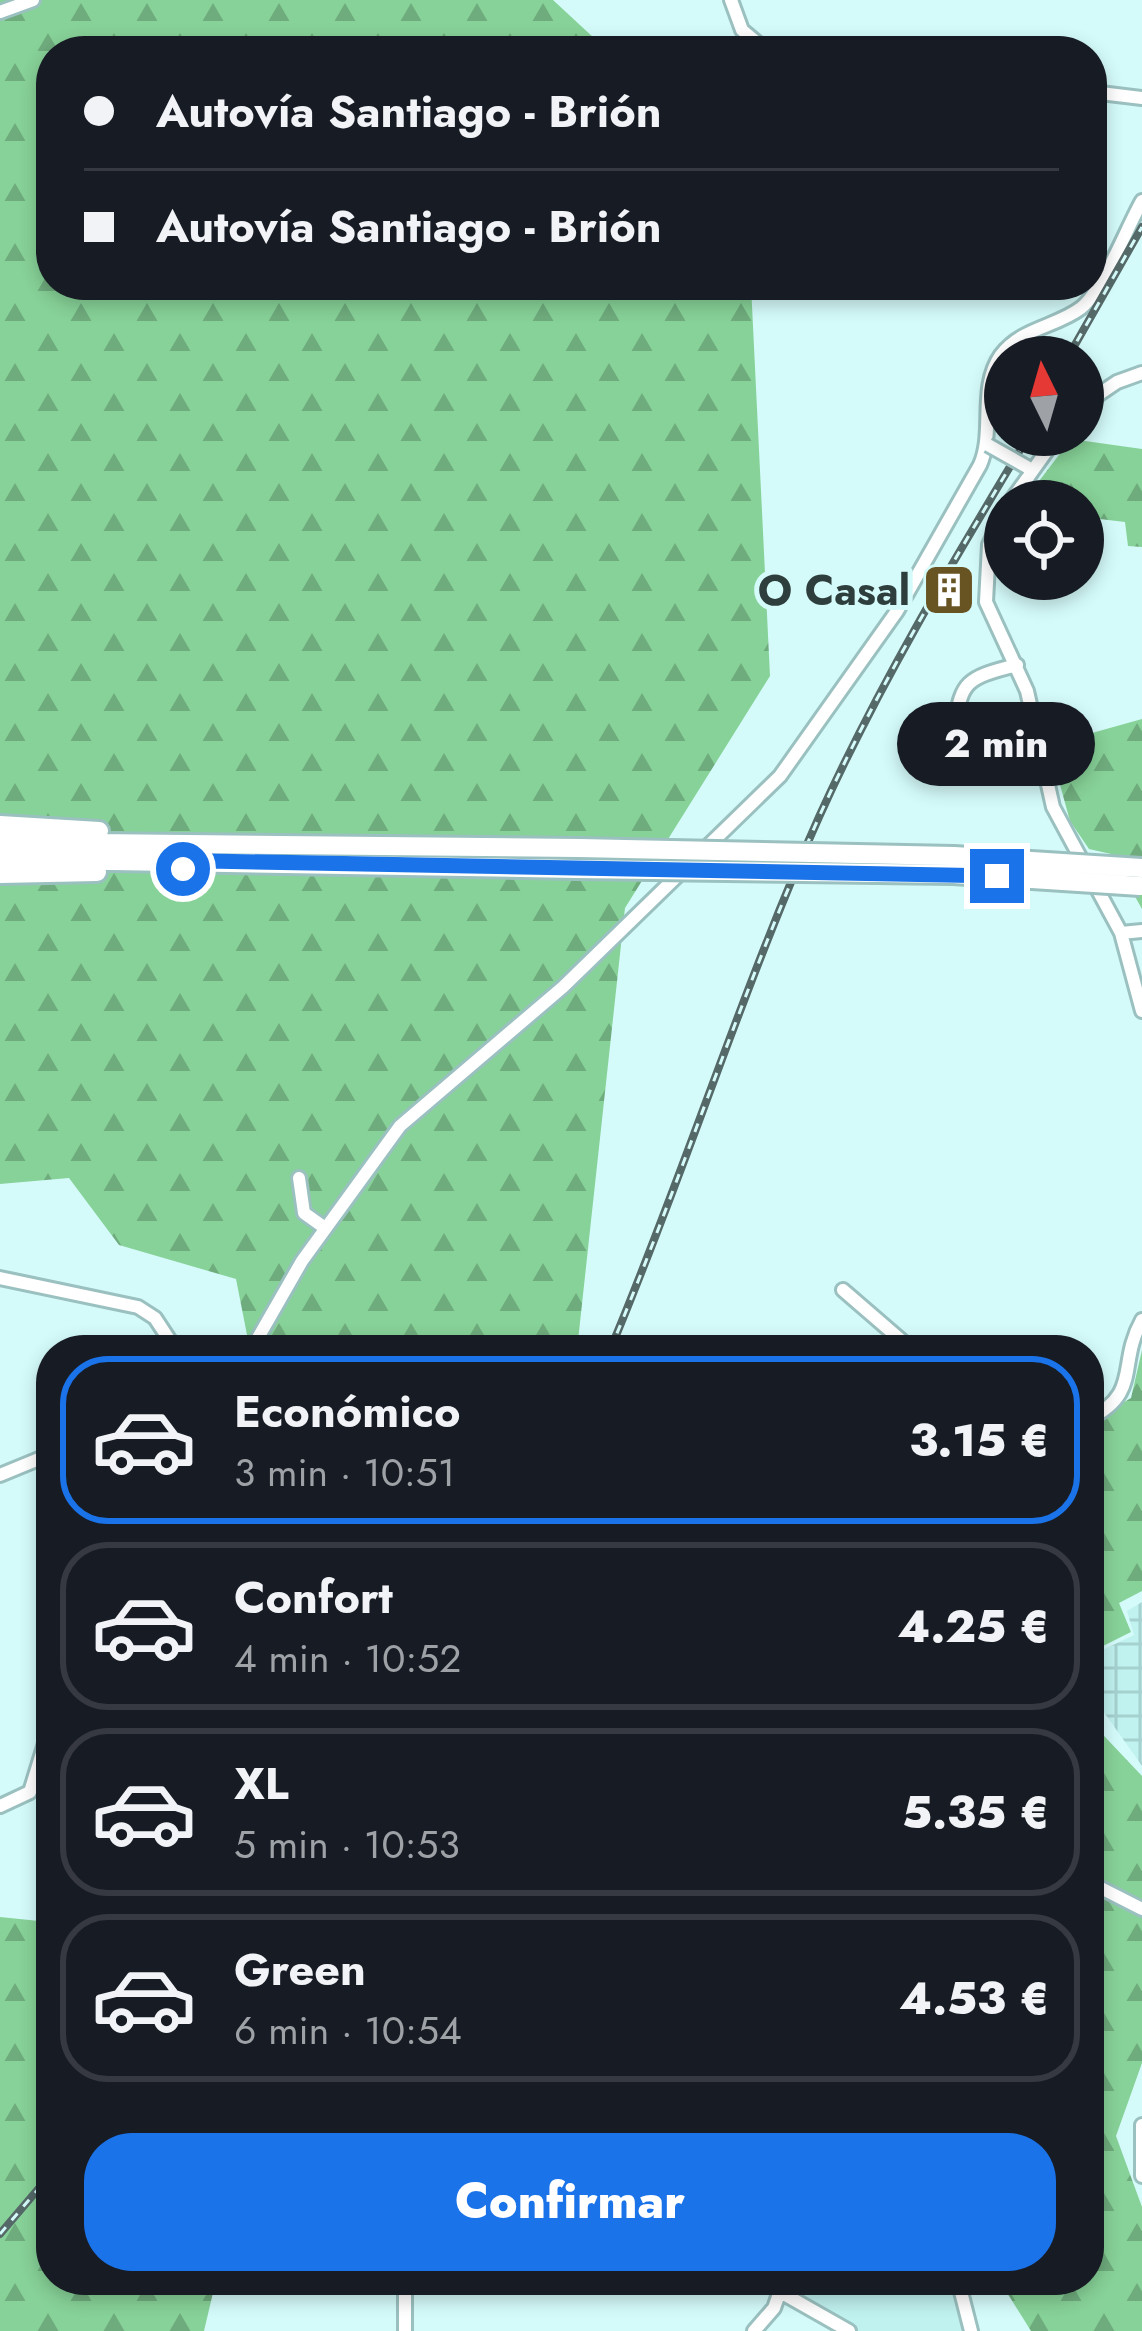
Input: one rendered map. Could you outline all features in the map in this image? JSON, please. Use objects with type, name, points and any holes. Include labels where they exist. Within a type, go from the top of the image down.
[{"type":"highway","points":[[0,825],[142,833],[186,843]]},
{"type":"highway","points":[[0,842],[954,856],[1141,880]]},
{"type":"highway","points":[[0,859],[1141,880]]},
{"type":"highway","points":[[0,874],[183,869],[208,861]]},
{"type":"street","points":[[0,12],[33,0]]},
{"type":"street","points":[[731,0],[742,30],[749,36]]},
{"type":"street","points":[[1107,94],[1142,98]]},
{"type":"street","points":[[1107,263],[1142,202]]},
{"type":"street","points":[[1022,336],[1081,308],[1086,300]]},
{"type":"street","points":[[1104,391],[1142,373]]},
{"type":"street","points":[[260,1335],[325,1228],[400,1126],[563,987],[780,776],[897,611],[984,453]]},
{"type":"street","points":[[1007,456],[1030,468]]},
{"type":"street","points":[[1023,480],[1040,456]]},
{"type":"street","points":[[986,600],[1017,665],[1053,807],[1121,933],[1142,1011]]},
{"type":"street","points":[[977,747],[965,761],[950,745],[964,687],[978,675],[1017,665]]},
{"type":"street","points":[[1121,933],[1142,931]]},
{"type":"street","points":[[299,1178],[304,1213],[325,1228]]},
{"type":"street","points":[[0,1278],[138,1307],[155,1318],[166,1335]]},
{"type":"street","points":[[843,1290],[893,1335]]},
{"type":"street","points":[[1104,1411],[1125,1393],[1142,1320]]},
{"type":"street","points":[[0,1475],[36,1460]]},
{"type":"street","points":[[0,1806],[30,1792],[36,1773]]},
{"type":"street","points":[[1104,1890],[1142,1909]]},
{"type":"street","points":[[1142,2125],[1142,2176]]},
{"type":"street","points":[[405,2295],[405,2331]]},
{"type":"street","points":[[754,2331],[778,2295]]},
{"type":"street","points":[[795,2295],[849,2331]]},
{"type":"street","points":[[962,2295],[971,2331]]},
{"type":"shaded area","points":[[1142,1602],[1142,1766],[1104,1712],[1104,1649],[1134,1635],[1127,1611]]},
{"type":"shaded area","points":[[793,2295],[955,2295],[962,2331],[855,2331]]},
{"type":"green space","points":[[0,0],[553,0],[592,36],[36,36],[36,300],[752,300],[770,676],[625,908],[579,1335],[247,1335],[236,1279],[119,1245],[69,1178],[0,1184]]},
{"type":"green space","points":[[1104,444],[1142,449],[1142,547],[1128,546],[1125,522],[1104,520],[1104,480],[1040,480],[1058,456],[1104,456]]},
{"type":"green space","points":[[1142,719],[1142,909],[1111,854],[1089,849],[1070,821],[1049,745]]},
{"type":"green space","points":[[1142,1350],[1142,1591],[1119,1603],[1131,1632],[1104,1646],[1104,1414],[1131,1398]]},
{"type":"green space","points":[[1104,1736],[1142,1776],[1142,2063],[1116,2136],[1142,2207],[1142,2331],[1031,2331],[1008,2295],[1104,2295]]},
{"type":"green space","points":[[0,1917],[36,1921],[36,2295],[212,2295],[204,2331],[0,2331]]},
{"type":"railway","points":[[1107,288],[1142,227]]},
{"type":"railway","points":[[1080,336],[1100,300]]},
{"type":"railway","points":[[616,1335],[819,817],[892,671],[1016,456]]},
{"type":"railway","points":[[0,2234],[36,2192]]},
{"type":"place","name":"O Casal","points":[[949,590]]},
{"type":"route","points":[[183,869],[208,861],[997,876]]}]
